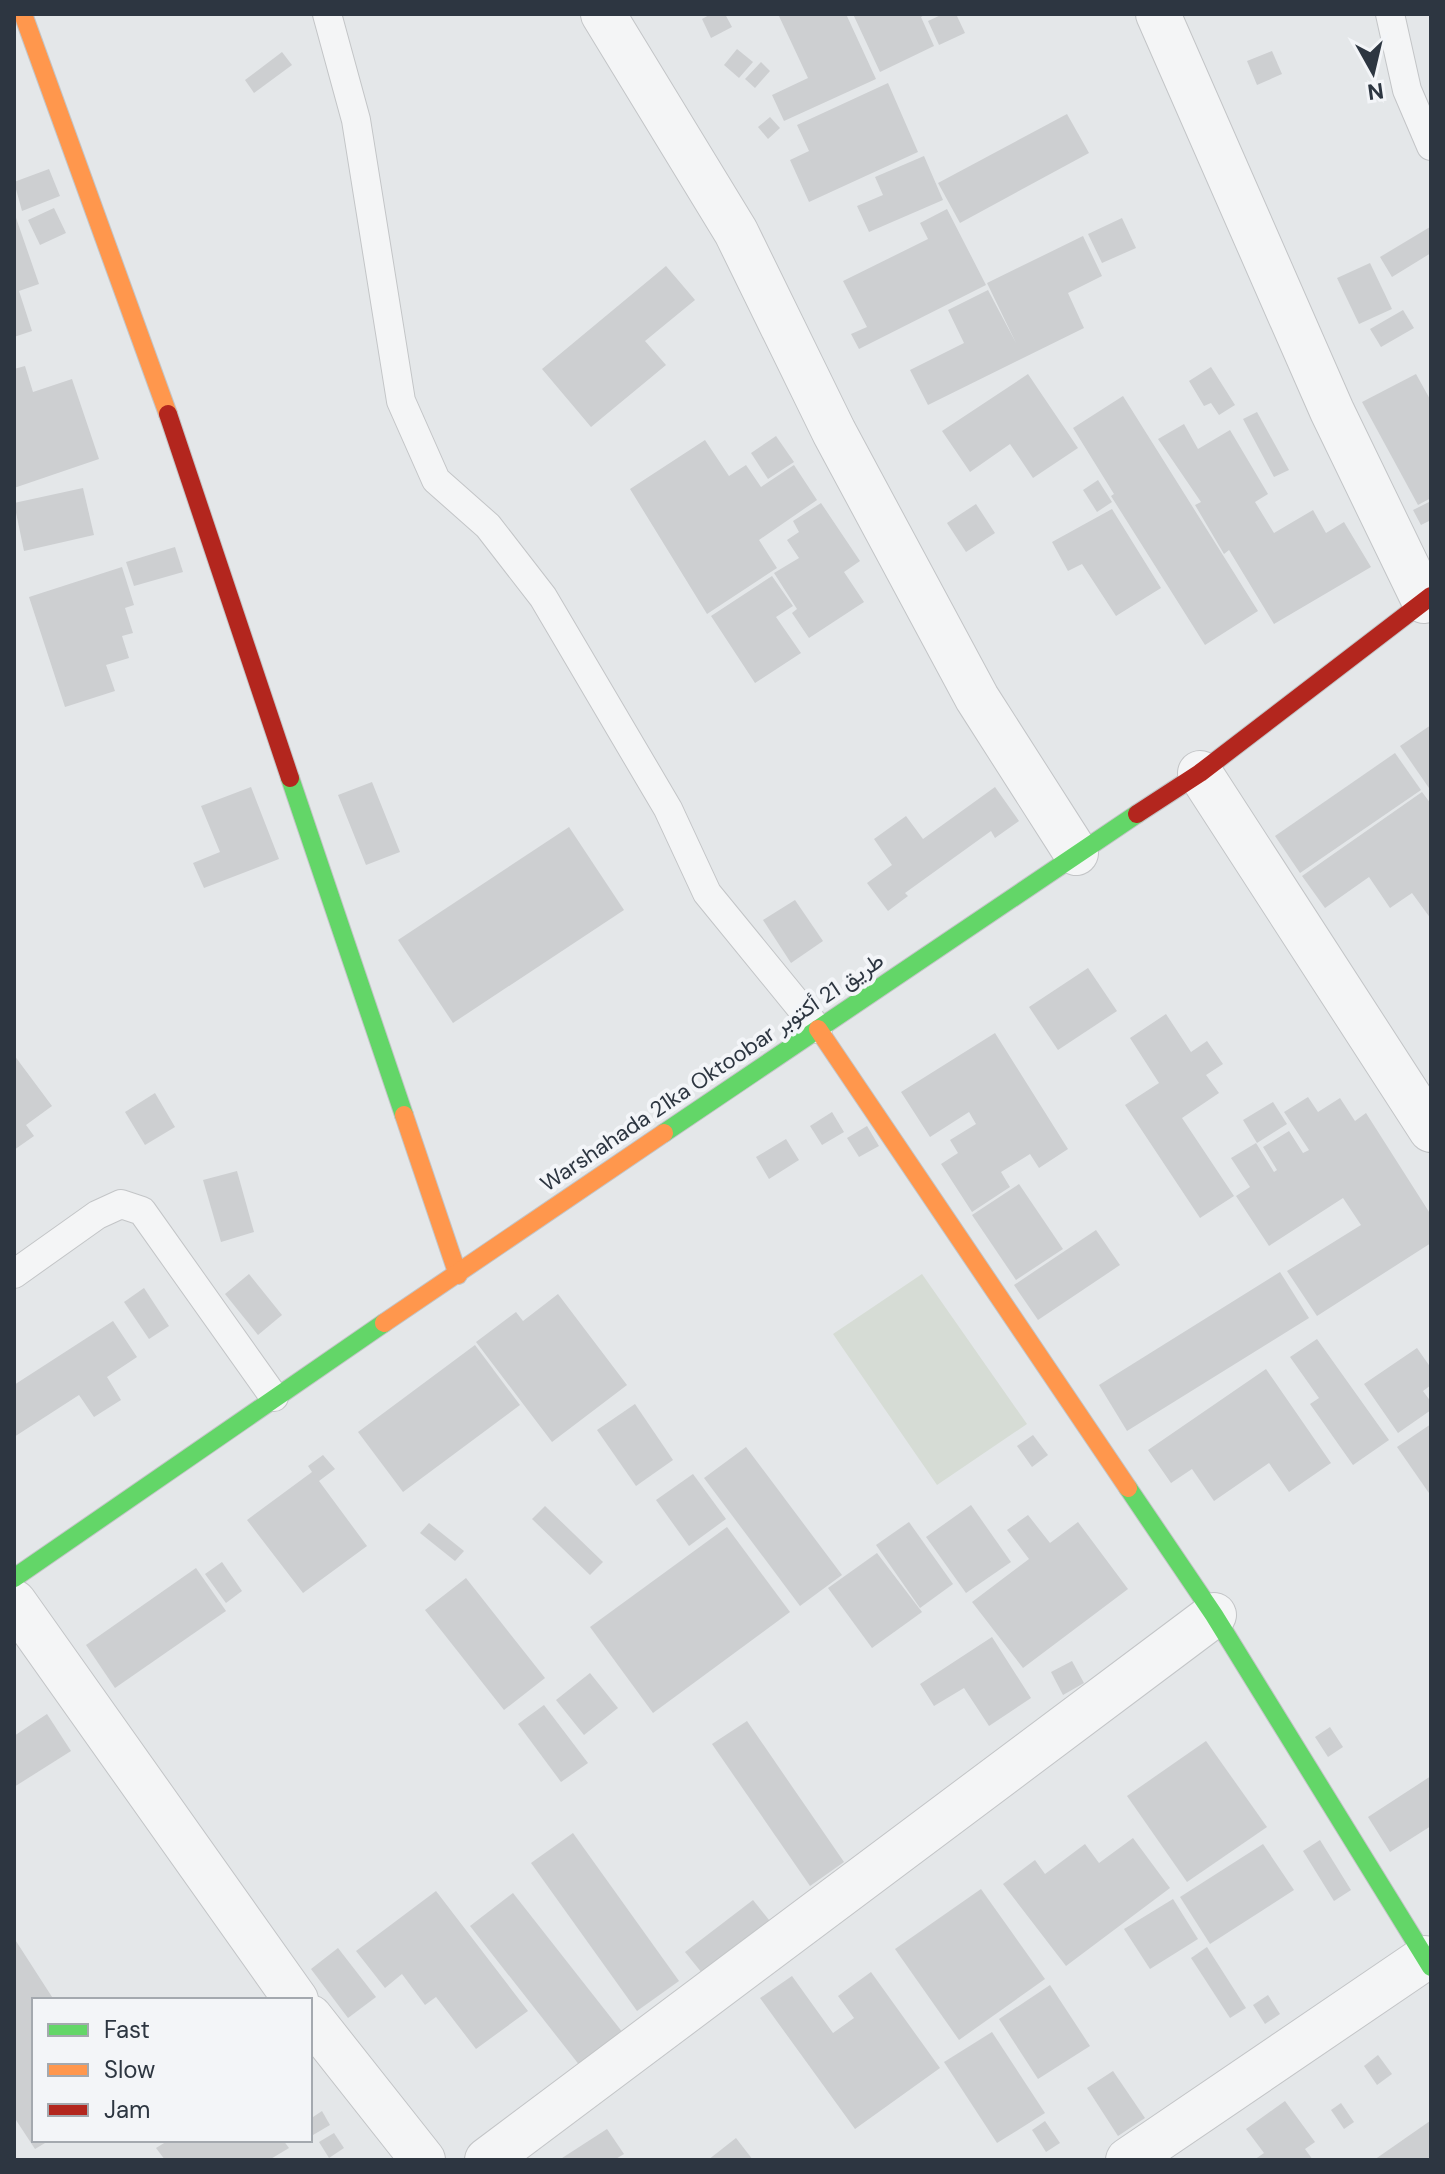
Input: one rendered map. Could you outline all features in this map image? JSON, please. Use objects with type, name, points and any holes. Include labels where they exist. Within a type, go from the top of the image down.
[{"type":"street","points":[[23,14],[145,347],[458,1275]]},
{"type":"street","points":[[603,14],[736,232],[834,432],[977,698],[1076,853]]},
{"type":"street","points":[[1158,14],[1332,411],[1427,598]]},
{"type":"street","name":"Warshahada 21ka Oktoobar طريق 21 أكتوبر","points":[[14,1578],[274,1397],[1076,853],[1200,773],[1427,598]]},
{"type":"street","points":[[1200,773],[1431,1130]]},
{"type":"street","points":[[818,1029],[1214,1615],[1428,1963],[1128,2160]]},
{"type":"street","points":[[14,1602],[295,1998]]},
{"type":"street","points":[[487,2160],[1214,1615]]},
{"type":"street","points":[[312,2020],[423,2160]]},
{"type":"lane","points":[[327,14],[356,120],[401,401],[436,480],[488,526],[543,597],[668,809],[707,893],[818,1029]]},
{"type":"lane","points":[[1390,14],[1407,90],[1431,146]]},
{"type":"lane","points":[[14,1274],[97,1215],[121,1204],[142,1211],[274,1397]]},
{"type":"shaded area","points":[[922,1274],[1027,1424],[937,1485],[833,1334]]},
{"type":"building","points":[[711,14],[725,14],[732,27],[711,38],[702,19]]},
{"type":"building","points":[[778,14],[846,14],[876,79],[784,121],[772,95],[808,78]]},
{"type":"building","points":[[853,14],[926,14],[921,17],[934,46],[880,72]]},
{"type":"building","points":[[943,14],[956,14],[965,33],[939,45],[928,21]]},
{"type":"building","points":[[737,49],[753,62],[739,78],[724,65]]},
{"type":"building","points":[[1272,51],[1282,74],[1257,85],[1247,61]]},
{"type":"building","points":[[282,52],[292,65],[254,93],[245,80]]},
{"type":"building","points":[[761,62],[770,71],[755,88],[745,79]]},
{"type":"building","points":[[888,83],[918,152],[809,202],[790,160],[809,151],[797,125]]},
{"type":"building","points":[[1067,114],[1089,153],[960,223],[938,183]]},
{"type":"building","points":[[770,117],[780,128],[768,139],[758,127]]},
{"type":"building","points":[[924,156],[943,200],[869,232],[857,206],[883,195],[875,177]]},
{"type":"building","points":[[49,169],[60,196],[22,211],[14,182]]},
{"type":"building","points":[[54,208],[66,233],[40,245],[28,220]]},
{"type":"building","points":[[947,209],[986,285],[859,349],[851,334],[867,327],[843,281],[928,239],[920,223]]},
{"type":"building","points":[[14,212],[39,284],[19,291],[32,331],[14,337]]},
{"type":"building","points":[[1122,218],[1136,248],[1102,263],[1088,234]]},
{"type":"building","points":[[1430,227],[1431,253],[1392,277],[1380,257]]},
{"type":"building","points":[[1083,236],[1102,276],[1068,293],[1084,328],[928,405],[910,370],[964,343],[948,310],[988,290],[1016,343],[987,283]]},
{"type":"building","points":[[1370,263],[1392,309],[1359,324],[1337,278]]},
{"type":"building","points":[[666,266],[695,300],[645,341],[666,365],[591,427],[542,369]]},
{"type":"building","points":[[1403,310],[1414,328],[1381,347],[1370,329]]},
{"type":"building","points":[[25,366],[33,392],[72,379],[99,459],[14,488],[14,369]]},
{"type":"building","points":[[1211,367],[1235,405],[1219,415],[1211,403],[1204,406],[1189,381]]},
{"type":"building","points":[[1028,374],[1078,448],[1033,478],[1010,444],[970,472],[942,431]]},
{"type":"building","points":[[1416,374],[1431,401],[1431,498],[1418,505],[1362,402]]},
{"type":"building","points":[[1123,396],[1258,611],[1205,645],[1111,496],[1114,494],[1073,428]]},
{"type":"building","points":[[1257,412],[1289,470],[1274,477],[1243,419]]},
{"type":"building","points":[[1184,424],[1198,449],[1230,430],[1268,494],[1255,502],[1274,533],[1313,510],[1326,533],[1344,522],[1371,567],[1274,624],[1229,550],[1224,554],[1195,505],[1201,502],[1158,439]]},
{"type":"building","points":[[776,436],[794,462],[768,479],[751,453]]},
{"type":"building","points":[[705,440],[729,476],[746,465],[761,487],[794,465],[817,500],[759,540],[777,568],[707,614],[630,489]]},
{"type":"building","points":[[1098,480],[1112,502],[1097,512],[1083,490]]},
{"type":"building","points":[[83,488],[94,535],[24,551],[14,503]]},
{"type":"building","points":[[1431,501],[1431,520],[1421,525],[1413,510]]},
{"type":"building","points":[[821,503],[860,561],[844,572],[864,602],[809,638],[792,613],[797,609],[774,573],[799,558],[787,540],[799,532],[793,521]]},
{"type":"building","points":[[976,504],[995,533],[966,552],[947,523]]},
{"type":"building","points":[[1112,509],[1161,588],[1116,616],[1082,564],[1068,571],[1052,542]]},
{"type":"building","points":[[175,547],[183,572],[134,586],[126,562]]},
{"type":"building","points":[[122,567],[134,605],[125,608],[133,633],[122,636],[129,658],[106,665],[115,691],[65,707],[29,597]]},
{"type":"building","points":[[772,576],[793,606],[776,617],[801,653],[755,683],[711,616]]},
{"type":"building","points":[[1431,725],[1431,791],[1400,746]]},
{"type":"building","points":[[1395,753],[1421,790],[1300,873],[1275,836]]},
{"type":"building","points":[[372,782],[400,852],[366,865],[338,795]]},
{"type":"building","points":[[251,787],[279,859],[204,888],[193,863],[220,852],[201,806]]},
{"type":"building","points":[[995,787],[1019,821],[995,838],[991,831],[905,893],[908,896],[888,911],[867,883],[892,865],[874,839],[906,816],[923,839]]},
{"type":"building","points":[[1422,792],[1431,804],[1431,919],[1412,893],[1390,908],[1369,877],[1325,908],[1302,876]]},
{"type":"building","points":[[569,827],[624,910],[453,1023],[398,940]]},
{"type":"building","points":[[795,900],[823,941],[791,963],[763,920]]},
{"type":"building","points":[[1088,968],[1117,1011],[1058,1050],[1029,1007]]},
{"type":"building","points":[[1166,1014],[1191,1052],[1207,1041],[1223,1064],[1206,1075],[1219,1093],[1182,1118],[1234,1196],[1200,1218],[1125,1105],[1159,1083],[1130,1038]]},
{"type":"building","points":[[995,1033],[1068,1149],[1039,1168],[1030,1154],[1001,1172],[1010,1187],[972,1212],[941,1164],[958,1153],[950,1140],[976,1124],[969,1112],[930,1137],[901,1092]]},
{"type":"building","points":[[14,1055],[52,1106],[26,1125],[34,1136],[14,1150]]},
{"type":"building","points":[[155,1093],[175,1127],[145,1145],[125,1112]]},
{"type":"building","points":[[1308,1097],[1318,1112],[1340,1098],[1355,1121],[1366,1113],[1431,1215],[1431,1243],[1317,1316],[1287,1271],[1361,1225],[1343,1198],[1269,1246],[1236,1196],[1250,1187],[1231,1158],[1256,1143],[1274,1172],[1277,1170],[1263,1147],[1289,1131],[1303,1153],[1309,1150],[1284,1112]]},
{"type":"building","points":[[1273,1102],[1287,1124],[1257,1143],[1243,1120]]},
{"type":"building","points":[[832,1112],[844,1132],[822,1145],[810,1126]]},
{"type":"building","points":[[867,1126],[879,1146],[859,1157],[847,1138]]},
{"type":"building","points":[[786,1139],[799,1160],[769,1179],[756,1157]]},
{"type":"building","points":[[237,1171],[254,1232],[221,1242],[203,1180]]},
{"type":"building","points":[[1019,1184],[1063,1249],[1016,1280],[972,1215]]},
{"type":"building","points":[[1096,1230],[1120,1265],[1038,1320],[1014,1285]]},
{"type":"building","points":[[1280,1272],[1309,1318],[1127,1431],[1099,1385]]},
{"type":"building","points":[[249,1274],[282,1315],[258,1335],[225,1294]]},
{"type":"building","points":[[144,1288],[169,1326],[149,1339],[124,1302]]},
{"type":"building","points":[[558,1294],[627,1385],[552,1442],[476,1342],[516,1312],[523,1321]]},
{"type":"building","points":[[113,1321],[137,1357],[107,1377],[121,1400],[94,1417],[79,1395],[14,1437],[14,1385]]},
{"type":"building","points":[[1317,1339],[1389,1440],[1353,1465],[1310,1404],[1319,1398],[1290,1357]]},
{"type":"building","points":[[475,1345],[520,1405],[403,1492],[358,1432]]},
{"type":"building","points":[[1417,1348],[1431,1368],[1431,1385],[1423,1391],[1431,1402],[1431,1410],[1398,1433],[1364,1384]]},
{"type":"building","points":[[1266,1369],[1331,1463],[1289,1492],[1269,1463],[1214,1501],[1192,1469],[1171,1483],[1148,1450]]},
{"type":"building","points":[[635,1404],[673,1460],[636,1486],[597,1430]]},
{"type":"building","points":[[1431,1424],[1431,1496],[1397,1447]]},
{"type":"building","points":[[1033,1435],[1048,1455],[1032,1467],[1017,1446]]},
{"type":"building","points":[[746,1447],[842,1575],[800,1606],[704,1478]]},
{"type":"building","points":[[323,1455],[335,1469],[319,1481],[367,1546],[303,1593],[247,1520],[312,1472],[308,1466]]},
{"type":"building","points":[[693,1474],[726,1519],[689,1546],[656,1500]]},
{"type":"building","points":[[971,1505],[1011,1562],[966,1593],[926,1537]]},
{"type":"building","points":[[545,1506],[603,1562],[590,1575],[532,1519]]},
{"type":"building","points":[[1028,1515],[1050,1543],[1078,1522],[1128,1589],[1023,1668],[972,1602],[1029,1559],[1007,1530]]},
{"type":"building","points":[[909,1522],[953,1584],[920,1608],[876,1545]]},
{"type":"building","points":[[429,1523],[464,1551],[455,1561],[420,1533]]},
{"type":"building","points":[[727,1527],[790,1612],[653,1713],[590,1627]]},
{"type":"building","points":[[877,1553],[922,1612],[872,1648],[828,1588]]},
{"type":"building","points":[[222,1562],[242,1591],[226,1603],[205,1574]]},
{"type":"building","points":[[196,1568],[226,1611],[115,1688],[86,1645]]},
{"type":"building","points":[[466,1578],[545,1678],[504,1710],[425,1610]]},
{"type":"building","points":[[992,1637],[1031,1698],[989,1726],[964,1688],[934,1706],[920,1684]]},
{"type":"building","points":[[1072,1661],[1084,1683],[1063,1695],[1051,1672]]},
{"type":"building","points":[[590,1673],[618,1708],[584,1735],[556,1700]]},
{"type":"building","points":[[544,1705],[588,1763],[561,1782],[518,1724]]},
{"type":"building","points":[[47,1714],[71,1751],[14,1787],[14,1736]]},
{"type":"building","points":[[747,1721],[844,1862],[810,1886],[712,1744]]},
{"type":"building","points":[[1330,1727],[1343,1747],[1328,1757],[1315,1737]]},
{"type":"building","points":[[1206,1741],[1267,1827],[1187,1882],[1127,1796]]},
{"type":"building","points":[[1431,1776],[1431,1826],[1390,1852],[1368,1817]]},
{"type":"building","points":[[573,1833],[679,1981],[637,2011],[531,1863]]},
{"type":"building","points":[[1133,1838],[1170,1888],[1066,1966],[1003,1884],[1035,1860],[1045,1874],[1085,1844],[1099,1863]]},
{"type":"building","points":[[1320,1840],[1351,1890],[1334,1901],[1303,1851]]},
{"type":"building","points":[[1263,1844],[1294,1890],[1210,1944],[1180,1897]]},
{"type":"building","points":[[981,1889],[1045,1979],[959,2040],[895,1949]]},
{"type":"building","points":[[436,1891],[528,2011],[476,2049],[436,1997],[425,2005],[402,1974],[385,1988],[356,1951]]},
{"type":"building","points":[[513,1893],[627,2038],[584,2071],[470,1926]]},
{"type":"building","points":[[1173,1899],[1198,1939],[1150,1969],[1124,1929]]},
{"type":"building","points":[[753,1900],[773,1925],[706,1978],[685,1952]]},
{"type":"building","points":[[14,1938],[53,1998],[32,1998],[32,2142],[47,2142],[35,2149],[14,2117]]},
{"type":"building","points":[[1207,1947],[1246,2008],[1230,2018],[1191,1958]]},
{"type":"building","points":[[338,1948],[376,1997],[348,2018],[311,1969]]},
{"type":"building","points":[[871,1972],[940,2068],[855,2129],[760,1998],[792,1976],[833,2033],[854,2018],[838,1996]]},
{"type":"building","points":[[1050,1985],[1090,2046],[1038,2079],[999,2019]]},
{"type":"building","points":[[1268,1995],[1280,2014],[1265,2024],[1253,2005]]},
{"type":"building","points":[[992,2032],[1045,2113],[997,2143],[944,2062]]},
{"type":"building","points":[[1378,2055],[1392,2074],[1377,2085],[1364,2066]]},
{"type":"building","points":[[1113,2071],[1145,2118],[1118,2136],[1087,2088]]},
{"type":"building","points":[[1285,2101],[1315,2142],[1305,2149],[1313,2160],[1254,2160],[1264,2153],[1246,2129]]},
{"type":"building","points":[[1341,2103],[1354,2122],[1344,2129],[1331,2110]]},
{"type":"building","points":[[322,2111],[330,2125],[313,2135],[312,2118]]},
{"type":"building","points":[[1045,2121],[1060,2143],[1046,2152],[1032,2130]]},
{"type":"building","points":[[1430,2121],[1431,2160],[1374,2160]]},
{"type":"building","points":[[607,2129],[624,2154],[614,2160],[559,2160]]},
{"type":"building","points":[[334,2133],[344,2148],[329,2158],[319,2142]]},
{"type":"building","points":[[736,2138],[753,2160],[708,2160]]},
{"type":"building","points":[[166,2142],[284,2142],[289,2148],[269,2160],[165,2160],[156,2148]]},
{"type":"traffic: fast","points":[[290,778],[404,1115]]},
{"type":"traffic: fast","points":[[664,1133],[1137,814]]},
{"type":"traffic: fast","points":[[14,1578],[384,1323]]},
{"type":"traffic: fast","points":[[1128,1488],[1214,1615],[1431,1967]]},
{"type":"traffic: slow","points":[[23,14],[168,414]]},
{"type":"traffic: slow","points":[[818,1029],[1128,1488]]},
{"type":"traffic: slow","points":[[404,1115],[458,1275]]},
{"type":"traffic: slow","points":[[384,1323],[664,1133]]},
{"type":"traffic: jam","points":[[168,414],[290,778]]},
{"type":"traffic: jam","points":[[1137,814],[1200,773],[1431,596]]}]
